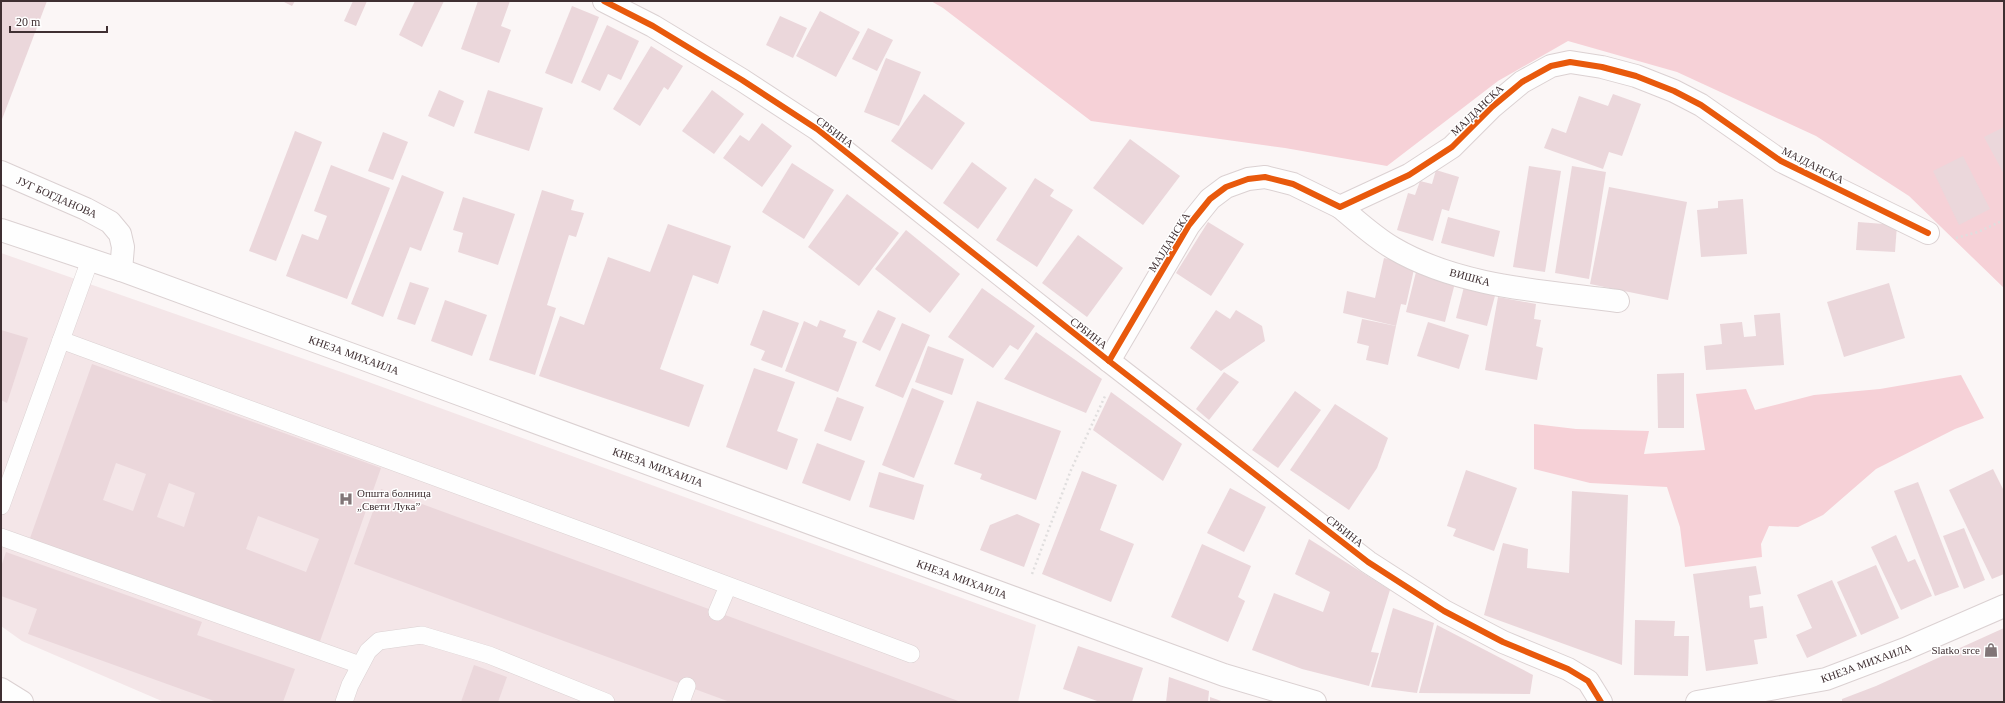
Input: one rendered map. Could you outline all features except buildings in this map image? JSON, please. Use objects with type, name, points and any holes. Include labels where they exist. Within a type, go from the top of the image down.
[{"type":"street","name":"СРБИНА","points":[[604,1],[653,26],[742,80],[817,129],[1113,365],[1368,562],[1444,611],[1502,642],[1568,669],[1588,681],[1601,702]]},
{"type":"street","name":"МАЈДАНСКА","points":[[1113,365],[1189,225],[1210,199],[1226,187],[1248,179],[1264,177],[1293,184],[1340,207],[1409,175],[1452,147],[1492,107],[1522,82],[1551,66],[1570,62],[1602,67],[1636,76],[1674,91],[1701,105],[1781,161],[1928,233]]},
{"type":"street","name":"ЈУГ БОГДАНОВА","points":[[1,172],[86,209],[110,222],[120,234],[123,247],[121,270]]},
{"type":"street","name":"ВИШКА","points":[[1340,207],[1393,248],[1406,255],[1448,272],[1500,285],[1618,301]]},
{"type":"street","name":"КНЕЗА МИХАИЛА","points":[[1,230],[121,270],[1224,675],[1273,696],[1316,702]]},
{"type":"street","name":"КНЕЗА МИХАИЛА","points":[[1697,702],[1826,679],[1905,649],[2004,606]]},
{"type":"street","points":[[1,689],[22,702]]},
{"type":"lane","points":[[1,506],[90,260]]},
{"type":"lane","points":[[61,340],[911,654]]},
{"type":"lane","points":[[1,537],[360,666]]},
{"type":"lane","points":[[717,612],[728,586]]},
{"type":"lane","points":[[344,702],[350,685],[368,652],[379,642],[422,635],[489,655],[606,702]]},
{"type":"lane","points":[[681,702],[687,686]]},
{"type":"path","points":[[1928,233],[1944,241],[1978,232],[2004,220]]},
{"type":"path","points":[[1022,601],[1071,470],[1113,365]]},
{"type":"shaded area","points":[[931,1],[2004,1],[2004,288],[1909,196],[1816,136],[1677,72],[1568,41],[1498,81],[1387,166],[1285,148],[1091,121],[943,8]]},
{"type":"shaded area","name":"Општа болница „Свети Лука”","points":[[1,253],[344,373],[1036,625],[1018,702],[164,702],[22,641],[1,626]]},
{"type":"shaded area","points":[[1961,375],[1984,418],[1955,429],[1876,469],[1823,515],[1798,527],[1769,526],[1761,544],[1762,557],[1685,567],[1680,527],[1667,487],[1590,483],[1534,469],[1534,424],[1576,429],[1649,431],[1644,454],[1705,450],[1696,394],[1746,389],[1755,410],[1814,395],[1880,389]]},
{"type":"cycle path","points":[[604,1],[653,26],[742,80],[817,129],[1109,361],[1368,562],[1444,611],[1503,642],[1568,669],[1588,681],[1601,702]]},
{"type":"cycle path","points":[[1109,361],[1189,225],[1210,199],[1226,187],[1248,179],[1265,177],[1293,184],[1340,207],[1409,175],[1452,147],[1492,107],[1522,82],[1551,66],[1570,62],[1602,67],[1636,76],[1674,91],[1701,105],[1781,161],[1928,233]]},
{"type":"place","name":"Општа болница „Свети Лука”","points":[[346,499]]},
{"type":"place","name":"Slatko srce","points":[[1991,650]]}]
